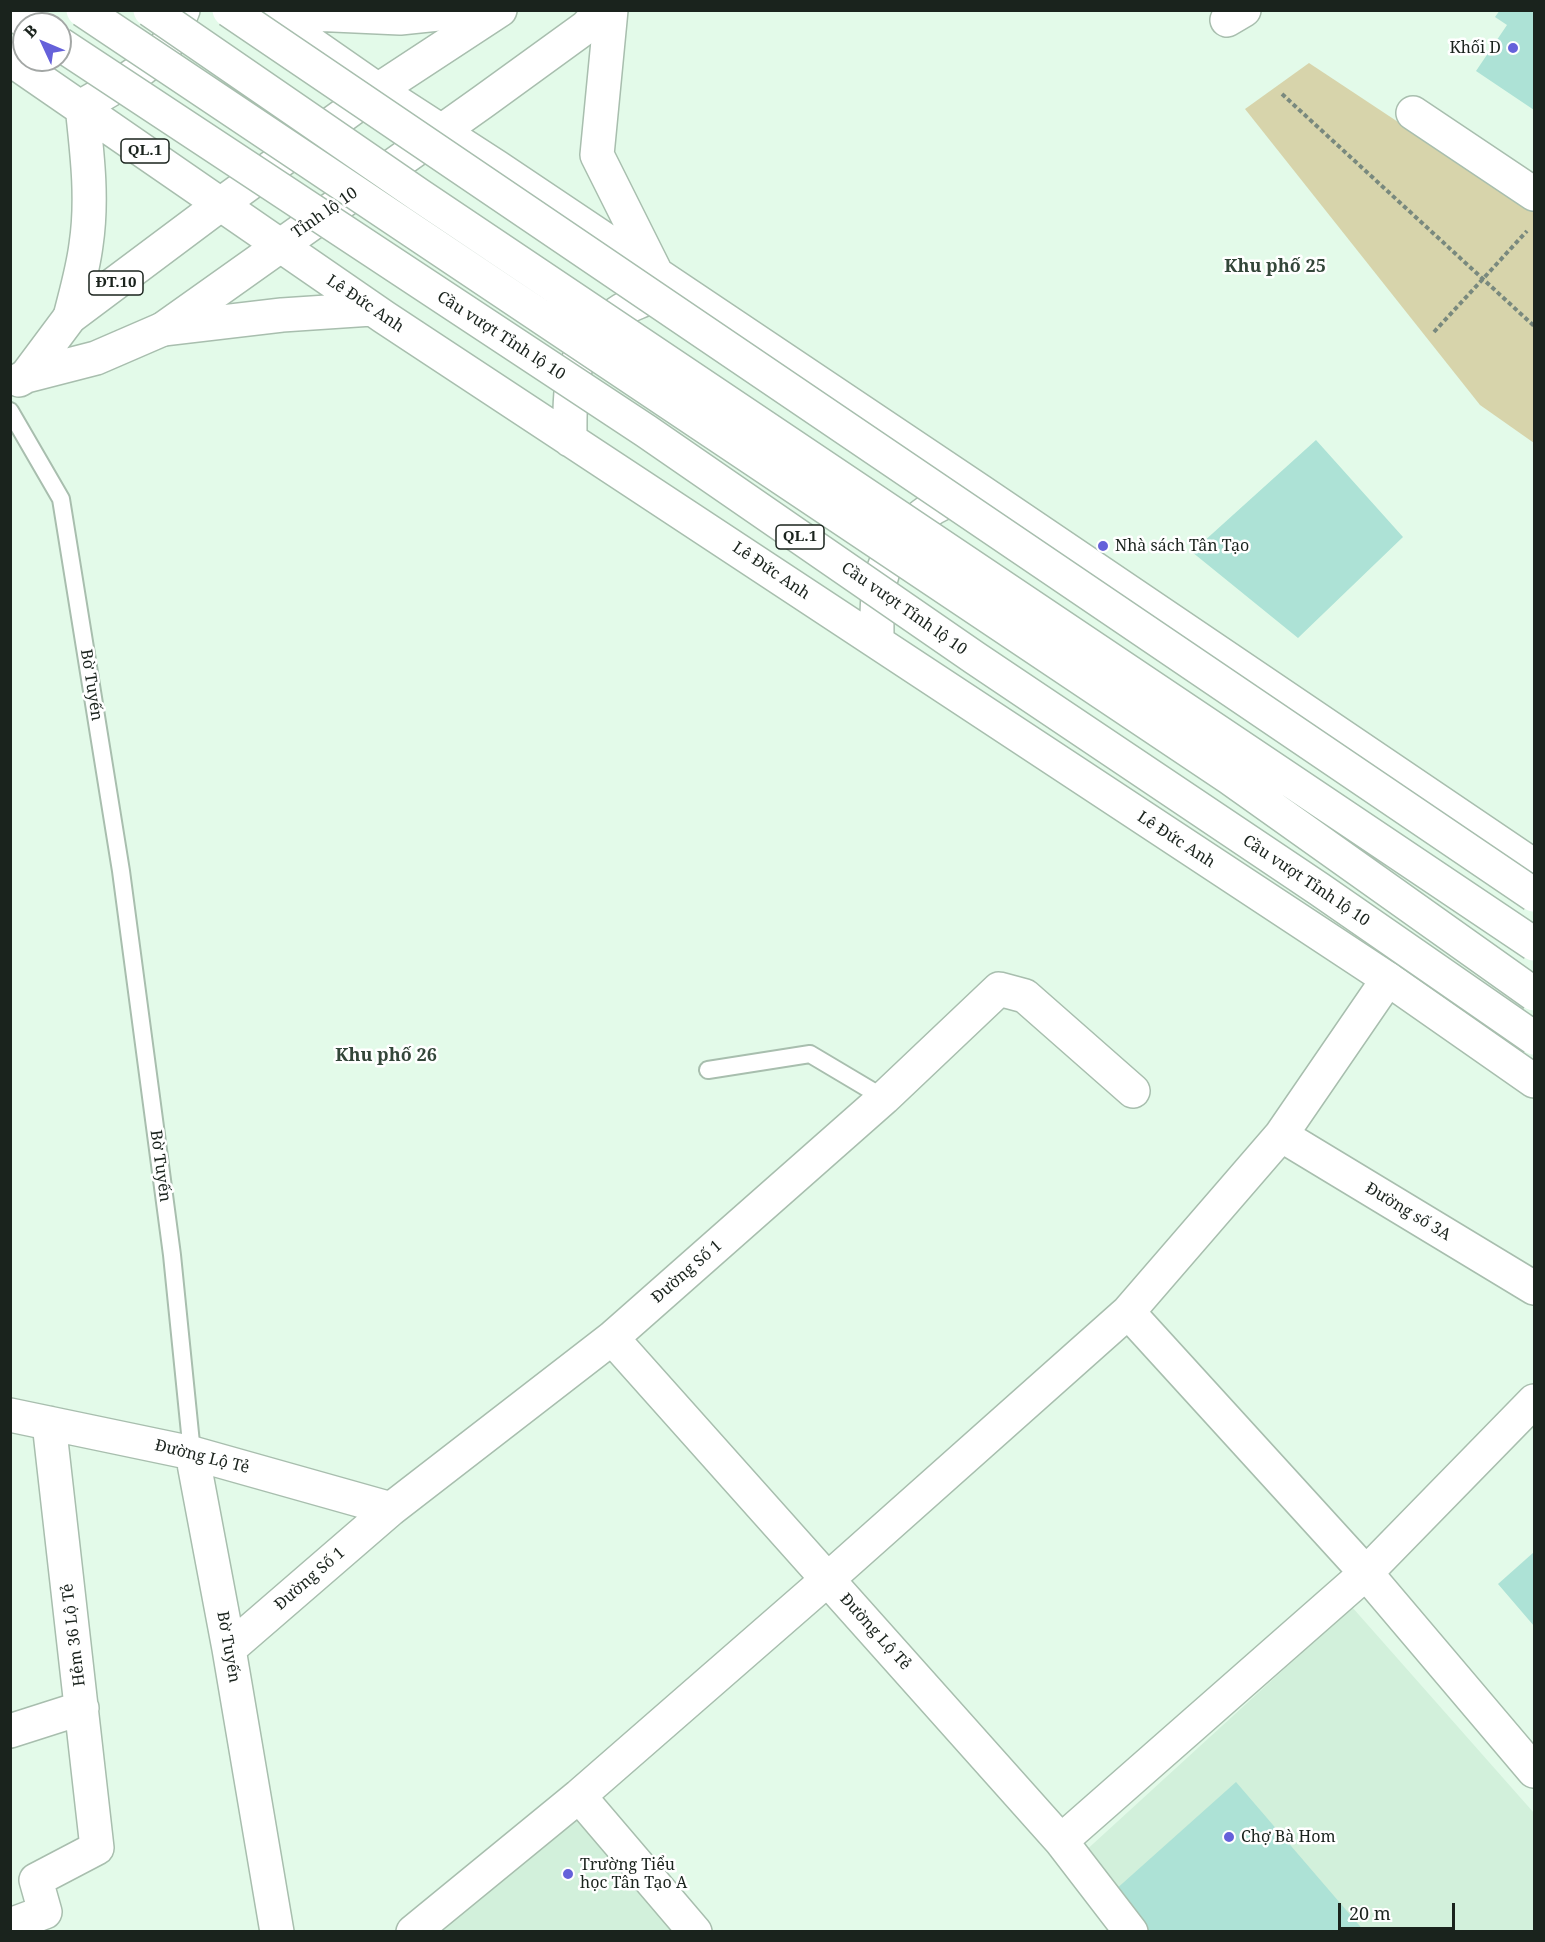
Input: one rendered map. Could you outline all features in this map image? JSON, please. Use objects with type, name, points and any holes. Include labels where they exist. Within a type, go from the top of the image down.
[{"type":"main road","name":"QL.1","points":[[83,10],[1230,778],[1534,994]]},
{"type":"main road","points":[[150,10],[439,209],[1534,944]]},
{"type":"main road","points":[[70,317],[87,243],[88,160],[82,106],[137,73],[157,55],[172,36],[183,10]]},
{"type":"main road","points":[[229,10],[1534,895]]},
{"type":"main road","points":[[264,11],[400,18],[477,10]]},
{"type":"main road","name":"Tỉnh lộ 10","points":[[18,381],[70,317],[378,90],[500,10]]},
{"type":"main road","name":"Tỉnh lộ 10","points":[[18,381],[96,358],[163,329],[586,27],[602,10]]},
{"type":"main road","points":[[611,10],[597,155],[667,282]]},
{"type":"main road","points":[[264,11],[378,90],[980,491],[1534,866]]},
{"type":"main road","name":"Cầu vượt Tỉnh lộ 10","points":[[72,52],[646,431],[1534,1038]]},
{"type":"main road","name":"Lê Đức Anh","points":[[10,58],[372,309],[1388,980],[1534,1081]]},
{"type":"main road","points":[[1413,113],[1534,194]]},
{"type":"main road","points":[[570,440],[574,374],[582,353],[598,329],[618,311],[667,282]]},
{"type":"main road","points":[[163,329],[282,315],[372,309]]},
{"type":"main road","points":[[877,641],[877,604],[880,580],[889,556],[904,534],[921,516],[944,502],[980,491]]},
{"type":"main road","points":[[413,1932],[579,1796],[828,1579],[1128,1312],[1281,1135],[1388,980]]},
{"type":"main road","name":"Đường Số 1","points":[[229,1649],[391,1509],[612,1338],[884,1098],[999,989],[1025,996],[1133,1091]]},
{"type":"main road","name":"Đường số 3A","points":[[1281,1135],[1534,1288]]},
{"type":"main road","points":[[1128,1312],[1366,1573],[1534,1771]]},
{"type":"main road","name":"Đường Lộ Tẻ","points":[[612,1338],[1061,1841],[1131,1932]]},
{"type":"main road","points":[[1061,1841],[1366,1573],[1534,1401]]},
{"type":"main road","name":"Đường Lộ Tẻ","points":[[10,1415],[192,1453],[391,1509]]},
{"type":"main road","name":"Hẻm 36 Lộ Tẻ","points":[[10,1925],[45,1912],[36,1880],[97,1848],[50,1423]]},
{"type":"main road","name":"Bờ Tuyến","points":[[192,1453],[229,1649],[268,1927]]},
{"type":"main road","points":[[10,1731],[82,1708]]},
{"type":"main road","points":[[579,1796],[695,1932]]},
{"type":"lane","name":"Bờ Tuyến","points":[[10,411],[60,499],[121,871],[172,1255],[192,1453]]},
{"type":"lane","points":[[708,1070],[810,1054],[884,1098]]},
{"type":"path","points":[[1282,94],[1534,326]]},
{"type":"path","points":[[1434,332],[1534,223]]},
{"type":"shaded area","points":[[1309,63],[1534,212],[1534,443],[1480,405],[1245,109]]},
{"type":"shaded area","points":[[1352,1607],[1534,1813],[1534,1931],[1149,1931],[1082,1854]]},
{"type":"shaded area","name":"Trường Tiểu học Tân Tạo A","points":[[579,1816],[678,1932],[438,1932]]},
{"type":"building","name":"Khối D","points":[[1500,10],[1534,10],[1534,110],[1476,71],[1507,25],[1495,17]]},
{"type":"building","points":[[1316,440],[1403,537],[1298,638],[1192,552]]},
{"type":"building","points":[[1534,1552],[1534,1626],[1498,1584]]},
{"type":"building","name":"Chợ Bà Hom","points":[[1236,1782],[1365,1932],[1149,1932],[1114,1891]]},
{"type":"place","name":"Khối D","points":[[1513,48]]},
{"type":"place","name":"Nhà sách Tân Tạo","points":[[1103,546]]},
{"type":"place","name":"Chợ Bà Hom","points":[[1229,1837]]},
{"type":"place","name":"Trường Tiểu học Tân Tạo A","points":[[568,1874]]},
{"type":"district","name":"Khu phố 25","points":[[1275,267]]},
{"type":"district","name":"Khu phố 26","points":[[386,1056]]}]
